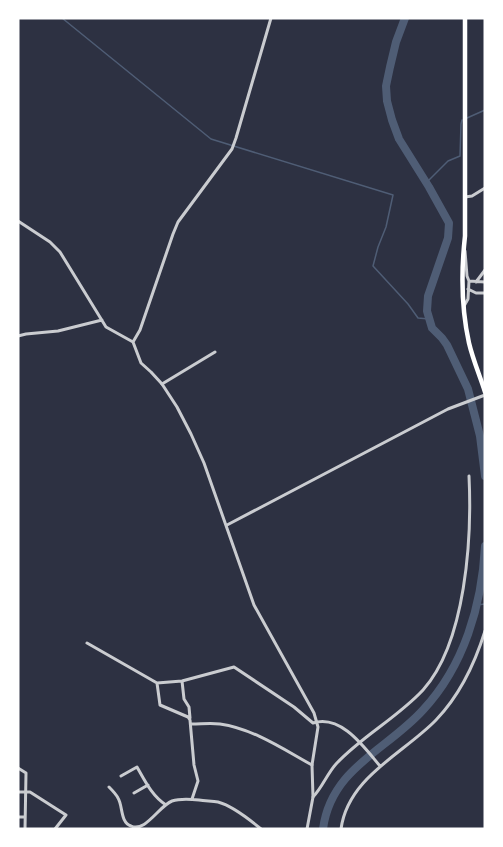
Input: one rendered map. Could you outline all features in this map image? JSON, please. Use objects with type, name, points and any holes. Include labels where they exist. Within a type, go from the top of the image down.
[{"type":"main road","points":[[465,18],[463,307],[470,345],[485,394]]},
{"type":"street","points":[[133,342],[140,330],[178,222],[232,149],[237,138],[271,18]]},
{"type":"street","points":[[465,196],[471,196],[485,188]]},
{"type":"street","points":[[18,221],[50,242],[60,252],[106,327],[133,342],[141,363],[162,384],[191,434],[204,463],[254,605],[318,722],[312,765],[313,797],[307,829]]},
{"type":"street","points":[[463,307],[468,299],[469,281],[464,246]]},
{"type":"street","points":[[476,282],[485,270]]},
{"type":"street","points":[[469,281],[485,282]]},
{"type":"street","points":[[468,289],[476,293],[485,293]]},
{"type":"street","points":[[18,336],[102,320]]},
{"type":"street","points":[[162,384],[215,352]]},
{"type":"street","points":[[226,525],[448,409],[485,394]]},
{"type":"street","points":[[313,797],[336,764],[360,742],[402,710],[424,688],[447,651],[455,628],[466,568],[469,535],[469,476]]},
{"type":"street","points":[[341,829],[346,809],[364,782],[437,719],[451,700],[474,662],[485,631]]},
{"type":"street","points":[[87,644],[157,683],[182,681],[234,667],[294,707],[313,723],[327,721],[343,728],[360,742],[380,766]]},
{"type":"street","points":[[182,681],[184,699],[189,707],[194,765],[198,781],[192,799]]},
{"type":"street","points":[[157,683],[160,705],[188,717],[191,722]]},
{"type":"street","points":[[191,722],[219,724],[240,729],[263,738],[312,765]]},
{"type":"street","points":[[121,776],[137,767],[148,785],[166,805]]},
{"type":"street","points":[[18,768],[26,773],[25,829]]},
{"type":"street","points":[[134,793],[148,785]]},
{"type":"street","points":[[110,787],[119,798],[124,819],[131,827],[144,825],[166,805],[178,799],[192,799],[220,803],[261,829]]},
{"type":"street","points":[[18,792],[30,792],[66,815],[56,829]]},
{"type":"street","points":[[18,817],[25,817]]},
{"type":"waterway","points":[[62,18],[211,139],[393,195],[386,227],[373,266],[418,318],[429,319]]},
{"type":"waterway","points":[[405,18],[390,67],[386,86],[387,101],[399,139],[449,223],[448,238],[428,296],[427,311],[432,328],[447,345],[468,389],[480,436],[485,476]]},
{"type":"waterway","points":[[467,118],[485,110]]},
{"type":"waterway","points":[[426,183],[448,161],[460,156],[462,120]]},
{"type":"waterway","points":[[323,829],[328,808],[337,790],[349,775],[409,724],[437,693],[450,674],[475,612],[485,546]]},
{"type":"waterway","points":[[476,605],[485,604]]}]
